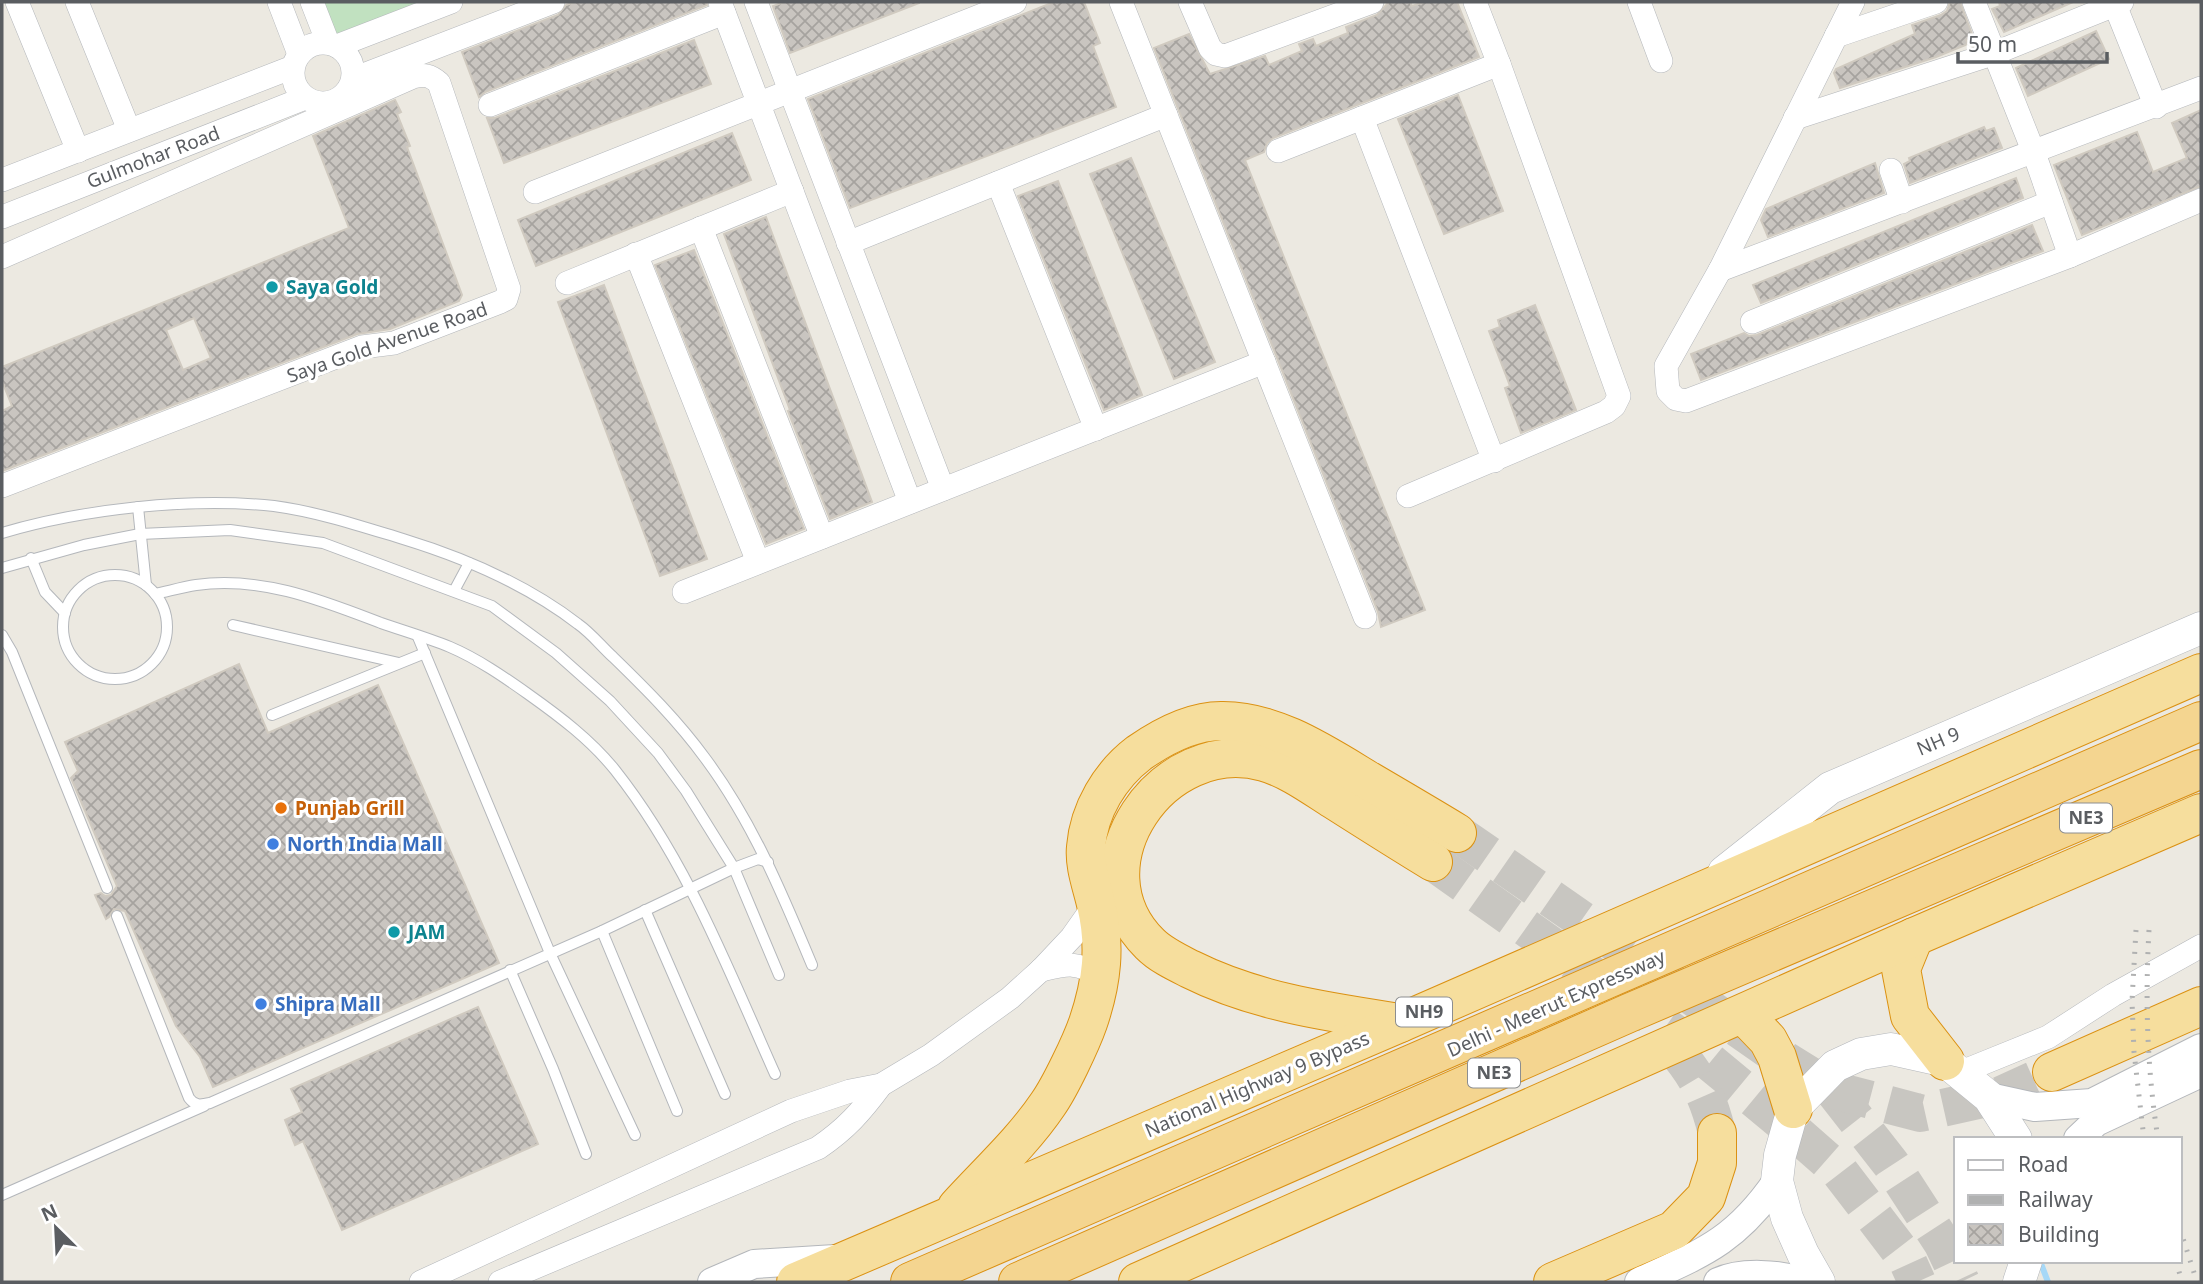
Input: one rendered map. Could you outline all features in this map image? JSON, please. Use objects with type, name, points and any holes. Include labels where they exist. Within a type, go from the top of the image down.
[{"type":"highway","name":"NH9","points":[[1699,893],[2201,673]]},
{"type":"highway","points":[[949,1216],[1050,1102],[1088,1024],[1103,954],[1103,934],[1086,864],[1089,831],[1106,786],[1126,763],[1155,741],[1185,728],[1219,720],[1249,723],[1278,732],[1333,759],[1457,833]]},
{"type":"highway","name":"Delhi - Meerut Expressway","points":[[910,1282],[2201,721]]},
{"type":"highway","points":[[1400,1023],[1311,1010],[1236,990],[1166,957],[1139,932],[1129,914],[1121,879],[1124,845],[1139,811],[1153,795],[1177,776],[1201,764],[1224,758],[1263,762],[1293,775],[1433,862]]},
{"type":"highway","name":"Delhi - Meerut Expressway","points":[[1018,1282],[1629,1013],[2201,769]]},
{"type":"highway","points":[[1138,1282],[1914,937],[2201,813]]},
{"type":"highway","name":"National Highway 9 Bypass","points":[[854,1257],[1699,893]]},
{"type":"highway","points":[[1914,937],[1901,969],[1910,1016],[1952,1067]]},
{"type":"highway","points":[[2052,1072],[2201,1006]]},
{"type":"highway","points":[[1743,1014],[1768,1040],[1777,1057],[1793,1109]]},
{"type":"highway","points":[[1552,1282],[1674,1230],[1706,1197],[1717,1163],[1717,1133]]},
{"type":"highway","name":"NH9","points":[[796,1282],[854,1257]]},
{"type":"main road","name":"NH 9","points":[[1699,893],[1830,788],[2201,628]]},
{"type":"main road","points":[[1819,1282],[1787,1218],[1777,1181],[1780,1154],[1793,1109],[1835,1066],[1861,1054],[1891,1049],[1952,1067],[1989,1097],[2014,1137]]},
{"type":"main road","points":[[2020,1282],[2025,1263]]},
{"type":"street","points":[[16,2],[78,151]]},
{"type":"street","points":[[77,2],[129,130]]},
{"type":"street","points":[[279,2],[296,61],[293,76],[297,89],[305,98],[324,103],[336,101],[345,94],[353,79],[351,60],[333,45],[312,2]]},
{"type":"street","points":[[296,61],[314,44],[333,45],[451,2]]},
{"type":"street","points":[[353,79],[553,2]]},
{"type":"street","points":[[756,2],[943,489]]},
{"type":"street","points":[[535,192],[1014,2]]},
{"type":"street","points":[[1121,2],[1365,617]]},
{"type":"street","points":[[1190,2],[1210,48],[1225,57],[1372,2]]},
{"type":"street","points":[[1408,496],[1606,412],[1614,406],[1619,396],[1475,2]]},
{"type":"street","points":[[1639,2],[1661,61]]},
{"type":"street","points":[[1853,2],[1720,270],[1666,366],[1668,391],[1676,399],[1686,401],[2070,256],[2201,200]]},
{"type":"street","points":[[1836,36],[1936,2]]},
{"type":"street","points":[[1974,2],[2034,153],[2070,256]]},
{"type":"street","points":[[1795,118],[1995,53],[2118,3],[2156,107]]},
{"type":"street","points":[[490,105],[722,7],[910,502]]},
{"type":"street","name":"Gulmohar Road","points":[[2,180],[296,61]]},
{"type":"street","points":[[1278,151],[1499,64]]},
{"type":"street","name":"Saya Gold Avenue Road","points":[[2,257],[422,75],[432,77],[439,83],[509,289],[506,299],[500,302],[394,343],[362,347],[2,486]]},
{"type":"street","points":[[1720,270],[2201,88]]},
{"type":"street","name":"Gulmohar Road","points":[[2,217],[305,98]]},
{"type":"street","points":[[848,243],[1166,115]]},
{"type":"street","points":[[1362,118],[1494,461]]},
{"type":"street","points":[[1891,170],[1902,202]]},
{"type":"street","points":[[998,183],[1096,429]]},
{"type":"street","points":[[567,283],[792,191]]},
{"type":"street","points":[[1752,322],[2051,202]]},
{"type":"street","points":[[701,228],[822,537]]},
{"type":"street","points":[[636,254],[758,562]]},
{"type":"street","points":[[684,592],[1264,362]]},
{"type":"street","points":[[421,1282],[791,1111],[850,1091],[881,1084],[974,1026],[1041,970],[1072,937],[1096,903]]},
{"type":"street","points":[[1952,1067],[2048,1037],[2113,995],[2201,946]]},
{"type":"street","points":[[1041,970],[1068,964],[1078,965],[1100,976]]},
{"type":"street","points":[[1989,1097],[2035,1107],[2092,1103],[2201,1048]]},
{"type":"street","points":[[2080,1137],[2096,1122],[2201,1073]]},
{"type":"street","points":[[500,1282],[818,1148],[839,1134],[858,1116],[881,1084]]},
{"type":"street","points":[[1639,1282],[1705,1252],[1726,1238],[1761,1204],[1777,1181]]},
{"type":"street","points":[[712,1282],[754,1264],[854,1257]]},
{"type":"street","points":[[1718,1282],[1749,1276],[1774,1276],[1804,1282]]},
{"type":"lane","points":[[2,533],[71,516],[138,507],[220,503],[275,506],[329,516],[434,548],[516,583],[579,624],[658,701],[705,759],[768,862],[812,965]]},
{"type":"lane","points":[[138,507],[146,585]]},
{"type":"lane","points":[[2,568],[31,558],[140,534],[230,530],[323,543],[492,606],[556,653],[610,701],[658,753],[686,791],[734,868],[779,975]]},
{"type":"lane","points":[[31,558],[45,592],[65,613]]},
{"type":"lane","points":[[454,591],[469,564]]},
{"type":"lane","points":[[123,576],[146,585],[155,594],[166,616],[165,641],[152,663],[143,670],[119,678],[94,675],[75,660],[64,638],[65,613],[77,591],[98,578],[123,576]]},
{"type":"lane","points":[[155,594],[198,584],[244,584],[309,595],[451,648],[505,677],[582,735],[614,769],[635,797],[692,889],[775,1073]]},
{"type":"lane","points":[[233,625],[399,663]]},
{"type":"lane","points":[[2,635],[12,652],[107,888]]},
{"type":"lane","points":[[418,637],[550,953],[635,1135]]},
{"type":"lane","points":[[272,715],[425,653]]},
{"type":"lane","points":[[2,1195],[601,931],[734,868],[758,859],[768,862]]},
{"type":"lane","points":[[645,910],[725,1094]]},
{"type":"lane","points":[[117,916],[189,1098],[193,1104],[199,1106],[210,1103]]},
{"type":"lane","points":[[601,931],[677,1111]]},
{"type":"lane","points":[[510,970],[586,1154]]},
{"type":"green space","points":[[313,2],[435,2],[328,43]]},
{"type":"building","points":[[575,2],[706,2],[707,5],[485,92],[479,97],[462,52],[558,15],[566,5]]},
{"type":"building","points":[[784,2],[919,3],[790,53],[773,6]]},
{"type":"building","points":[[1054,2],[1084,2],[1100,43],[1093,46],[1116,107],[850,208],[808,99]]},
{"type":"building","points":[[1389,2],[1410,2],[1412,6],[1424,2],[1457,2],[1479,57],[1273,138],[1267,143],[1264,152],[1245,160],[1425,610],[1381,627],[1378,612],[1154,48],[1189,34],[1210,74],[1265,56],[1269,65],[1302,51],[1299,44],[1313,39],[1316,46],[1348,33],[1346,27],[1377,15]]},
{"type":"building","points":[[1950,2],[1960,2],[1973,37],[1966,40],[1968,44],[1840,88],[1834,73],[1836,69],[1915,34],[1912,25],[1941,15],[1947,11]]},
{"type":"building","points":[[1999,2],[2073,2],[2004,32],[1992,9],[2000,6]]},
{"type":"building","points":[[2096,31],[2109,59],[2028,96],[2016,68]]},
{"type":"building","points":[[694,40],[711,84],[504,163],[487,118],[495,118]]},
{"type":"building","points":[[1458,95],[1503,211],[1444,234],[1398,119]]},
{"type":"building","name":"Saya Gold","points":[[395,100],[401,112],[397,114],[410,146],[407,147],[462,295],[459,301],[390,329],[357,334],[2,471],[2,411],[12,406],[2,381],[2,367],[349,228],[313,136]],"holes":[[[194,318],[211,358],[183,370],[166,330]]]},
{"type":"building","points":[[2201,110],[2201,186],[2082,235],[2054,165],[2137,132],[2153,172],[2187,158],[2172,123]]},
{"type":"building","points":[[1984,127],[1986,131],[1994,128],[2002,148],[1910,183],[1904,164],[1910,161],[1909,158]]},
{"type":"building","points":[[732,133],[751,180],[536,266],[518,220]]},
{"type":"building","points":[[1131,158],[1215,362],[1174,379],[1090,174]]},
{"type":"building","points":[[1875,163],[1884,193],[1768,237],[1761,220],[1766,209]]},
{"type":"building","points":[[2016,178],[2023,198],[1761,303],[1753,285]]},
{"type":"building","points":[[1058,181],[1142,395],[1104,410],[1018,196]]},
{"type":"building","points":[[766,217],[872,502],[830,519],[724,234]]},
{"type":"building","points":[[2032,225],[2043,251],[1701,380],[1691,354],[1744,333],[1749,336],[1757,335]]},
{"type":"building","points":[[694,250],[804,529],[766,544],[655,265]]},
{"type":"building","points":[[604,285],[707,559],[660,576],[558,302]]},
{"type":"building","points":[[1535,305],[1576,410],[1521,433],[1505,388],[1510,386],[1489,331],[1500,327],[1498,320]]},
{"type":"building","name":"North India Mall","points":[[239,664],[268,733],[378,685],[499,963],[213,1087],[200,1057],[176,1026],[125,911],[114,909],[106,919],[95,895],[111,895],[117,886],[71,778],[78,771],[65,742]]},
{"type":"building","points":[[478,1007],[538,1144],[342,1230],[303,1141],[295,1145],[285,1120],[302,1112],[291,1089]]},
{"type":"waterway","points":[[2041,1263],[2048,1282]]},
{"type":"tunnel","points":[[1457,833],[1772,1052],[1833,1090],[1891,1164],[1943,1244],[1961,1282]]},
{"type":"tunnel","points":[[1433,862],[1676,1034],[1798,1135],[1839,1171],[1907,1260],[1917,1282]]},
{"type":"tunnel","points":[[1674,1048],[1701,1088],[1717,1133]]},
{"type":"tunnel","points":[[1833,1090],[1920,1113],[2001,1095],[2052,1072]]},
{"type":"railway","points":[[2136,930],[2132,1001],[2134,1052],[2144,1137]]},
{"type":"railway","points":[[2149,930],[2148,1035],[2158,1137]]},
{"type":"railway","points":[[2182,1235],[2197,1282]]},
{"type":"railway","points":[[2177,1263],[2182,1282]]},
{"type":"place","name":"Saya Gold","points":[[272,287]]},
{"type":"place","name":"Punjab Grill","points":[[281,808]]},
{"type":"place","name":"North India Mall","points":[[273,844]]},
{"type":"place","name":"JAM","points":[[394,932]]},
{"type":"place","name":"Shipra Mall","points":[[261,1004]]}]
